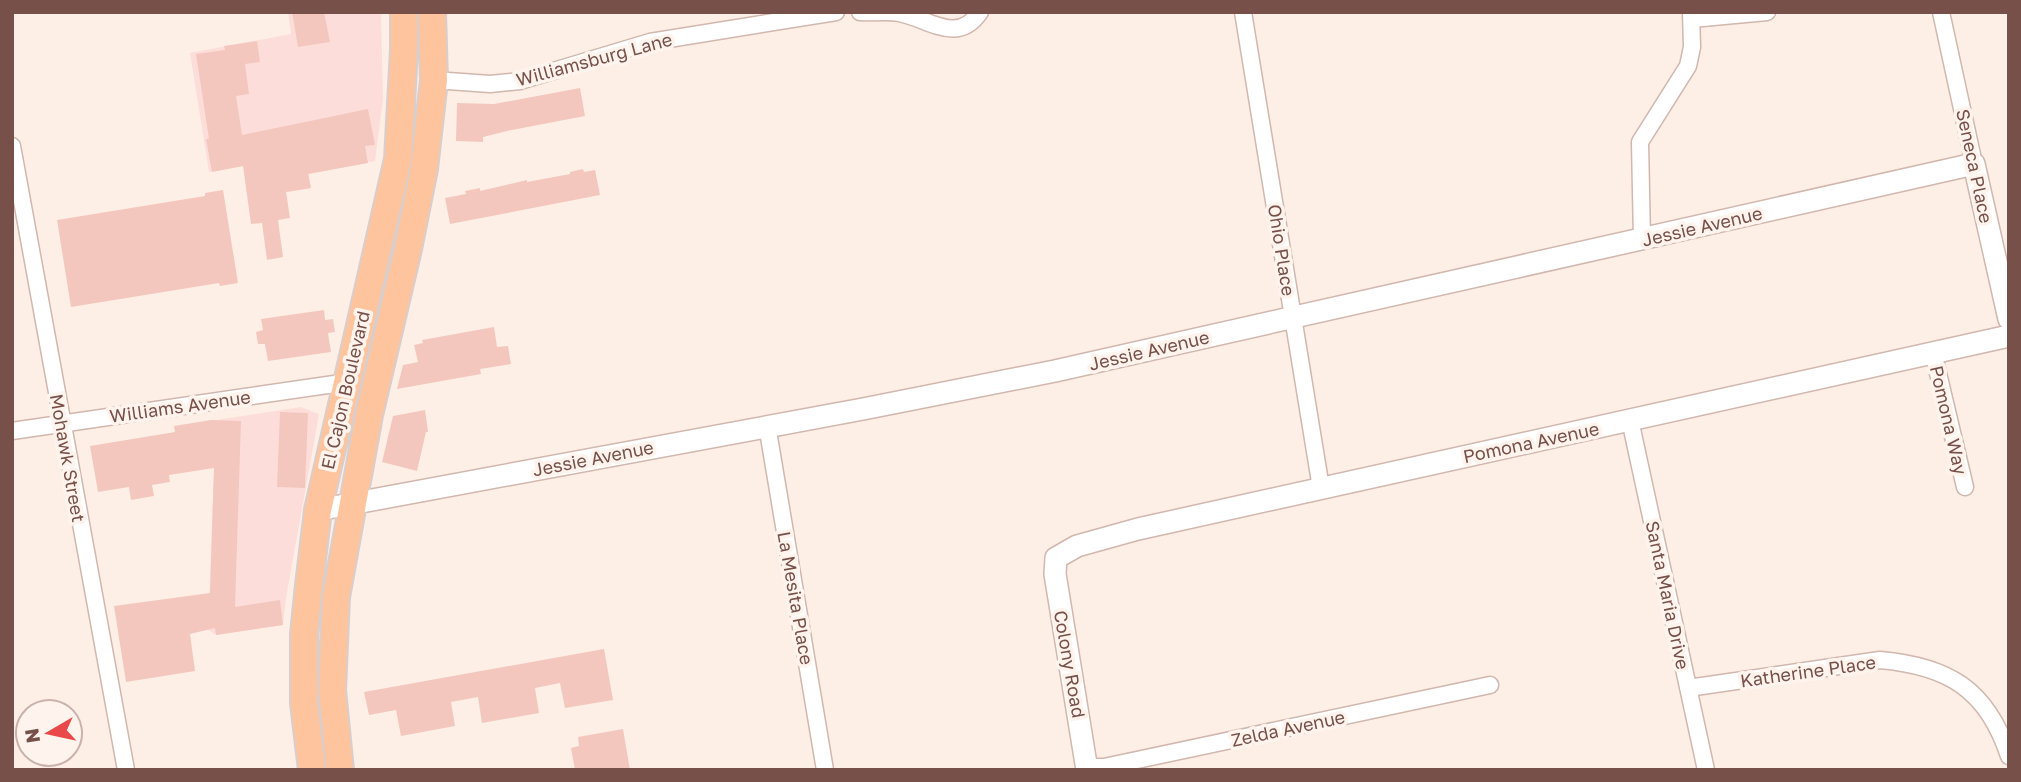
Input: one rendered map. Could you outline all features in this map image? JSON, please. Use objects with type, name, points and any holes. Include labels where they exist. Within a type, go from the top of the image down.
[{"type":"main road","name":"El Cajon Boulevard","points":[[312,770],[305,722],[304,634],[318,510],[398,159],[404,12]]},
{"type":"main road","name":"El Cajon Boulevard","points":[[340,770],[332,690],[337,597],[352,502],[424,169],[434,80],[432,12]]},
{"type":"main road","points":[[404,39],[424,73],[434,80]]},
{"type":"street","name":"Williamsburg Lane","points":[[434,80],[490,84],[520,81],[650,42],[836,12]]},
{"type":"street","points":[[860,12],[900,13],[943,29],[965,26],[980,12]]},
{"type":"street","name":"Ohio Place","points":[[1243,12],[1321,488]]},
{"type":"street","points":[[1642,240],[1640,142],[1688,66],[1692,47],[1691,15],[1767,12]]},
{"type":"street","name":"Seneca Place","points":[[1941,12],[2009,319]]},
{"type":"street","name":"Mohawk Street","points":[[12,146],[126,770]]},
{"type":"street","name":"Jessie Avenue","points":[[318,510],[1055,371],[1974,164]]},
{"type":"street","name":"Pomona Avenue","points":[[1056,558],[1077,546],[1131,531],[2009,336]]},
{"type":"street","name":"Pomona Way","points":[[1933,352],[1965,487]]},
{"type":"street","name":"Williams Avenue","points":[[12,431],[348,382]]},
{"type":"street","name":"Santa Maria Drive","points":[[1630,421],[1706,770]]},
{"type":"street","name":"La Mesita Place","points":[[766,425],[825,770]]},
{"type":"street","name":"Colony Road","points":[[1056,558],[1059,604],[1087,769]]},
{"type":"street","name":"Katherine Place","points":[[1688,688],[1880,660],[1908,662],[1934,669],[1964,684],[1987,711],[2009,757]]},
{"type":"street","name":"Zelda Avenue","points":[[1087,769],[1104,768],[1490,685]]},
{"type":"shaded area","points":[[288,12],[381,12],[383,99],[375,161],[309,174],[311,188],[289,192],[283,159],[209,172],[190,53],[291,34]]},
{"type":"shaded area","points":[[301,407],[319,414],[283,625],[216,635],[208,630],[216,420]]},
{"type":"building","points":[[292,12],[324,12],[330,42],[298,47]]},
{"type":"building","points":[[257,41],[260,62],[245,64],[249,94],[236,96],[242,135],[368,109],[375,145],[365,146],[368,163],[308,174],[311,188],[286,192],[290,218],[278,220],[283,257],[267,260],[262,223],[251,224],[243,166],[212,172],[196,54],[225,50],[224,46]]},
{"type":"building","points":[[580,88],[585,116],[483,137],[483,142],[456,141],[457,103],[494,104]]},
{"type":"building","points":[[583,169],[584,172],[595,170],[600,195],[450,224],[445,198],[466,194],[465,191],[480,188],[480,191],[570,174]]},
{"type":"building","points":[[223,190],[238,283],[220,286],[219,283],[71,307],[57,220],[205,196],[205,193]]},
{"type":"building","points":[[324,310],[325,320],[333,319],[335,332],[328,333],[331,352],[268,361],[265,344],[258,344],[256,332],[263,330],[261,319]]},
{"type":"building","points":[[494,327],[497,347],[508,346],[511,364],[480,369],[481,374],[397,389],[403,365],[418,362],[414,345],[423,343],[422,340]]},
{"type":"building","points":[[425,410],[428,432],[417,471],[382,462],[393,416]]},
{"type":"building","points":[[280,412],[308,413],[305,488],[277,487]]},
{"type":"building","points":[[211,420],[241,421],[235,607],[280,600],[283,625],[216,635],[215,628],[190,634],[195,671],[126,682],[114,606],[210,593],[214,468],[169,475],[170,482],[152,485],[154,496],[131,500],[129,487],[98,492],[90,446],[175,432],[174,426]]},
{"type":"building","points":[[604,649],[613,700],[565,708],[560,683],[535,688],[539,713],[482,723],[478,697],[451,702],[455,726],[401,736],[396,710],[369,715],[364,692]]},
{"type":"building","points":[[623,729],[630,770],[575,770],[571,748],[579,746],[578,737]]}]
